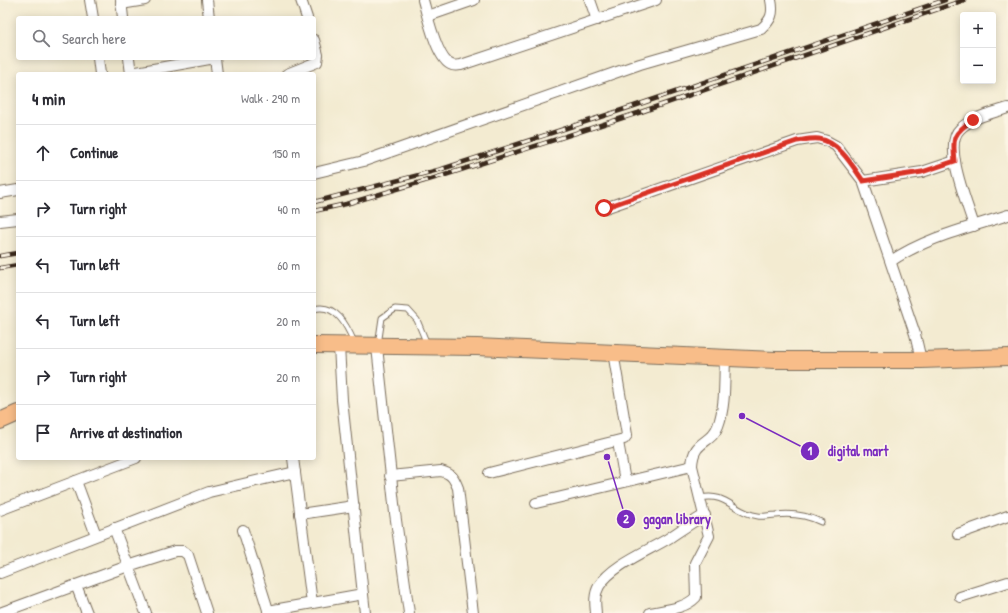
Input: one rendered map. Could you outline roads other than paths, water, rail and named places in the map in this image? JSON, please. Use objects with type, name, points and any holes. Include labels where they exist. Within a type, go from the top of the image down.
[{"type":"highway","points":[[316,345],[613,352],[776,360],[921,360],[1008,357]]},
{"type":"highway","points":[[0,421],[16,414]]},
{"type":"street","points":[[90,0],[93,16]]},
{"type":"street","points":[[123,16],[121,2],[145,0]]},
{"type":"street","points":[[207,0],[209,16]]},
{"type":"street","points":[[301,0],[306,16]]},
{"type":"street","points":[[423,0],[439,52],[445,61],[452,66],[461,65],[656,0]]},
{"type":"street","points":[[428,16],[474,0]]},
{"type":"street","points":[[590,0],[597,20]]},
{"type":"street","points":[[316,173],[364,161],[640,64],[760,29],[770,22],[772,14],[771,0]]},
{"type":"street","points":[[292,72],[317,62],[318,55],[316,48]]},
{"type":"street","points":[[98,60],[100,72]]},
{"type":"street","points":[[129,60],[131,72]]},
{"type":"street","points":[[142,72],[204,60]]},
{"type":"street","points":[[215,60],[217,72]]},
{"type":"street","points":[[974,226],[955,161],[953,147],[954,136],[960,128],[973,120],[1008,108]]},
{"type":"street","points":[[604,208],[797,141],[817,138],[827,141],[836,146],[863,181],[915,334],[921,360]]},
{"type":"street","points":[[863,181],[922,172],[955,161]]},
{"type":"street","points":[[0,193],[16,190]]},
{"type":"street","points":[[891,261],[910,249],[929,240],[1008,215]]},
{"type":"street","points":[[0,221],[16,219]]},
{"type":"street","points":[[339,346],[342,400],[365,613]]},
{"type":"street","points":[[377,347],[390,476],[409,613]]},
{"type":"street","points":[[489,473],[618,442],[624,439],[627,435],[613,352]]},
{"type":"street","points":[[650,613],[678,610],[696,597],[694,563],[709,536],[692,466],[693,455],[699,445],[711,436],[718,427],[722,412],[726,357]]},
{"type":"street","points":[[618,442],[625,482]]},
{"type":"street","points":[[0,510],[131,460]]},
{"type":"street","points":[[293,460],[312,603]]},
{"type":"street","points":[[536,503],[692,466]]},
{"type":"street","points":[[390,476],[441,471],[448,473],[454,478],[458,488],[473,613]]},
{"type":"street","points":[[0,573],[208,492],[295,472]]},
{"type":"street","points":[[76,481],[96,536]]},
{"type":"street","points":[[300,514],[354,506]]},
{"type":"street","points":[[596,613],[594,600],[599,587],[609,573],[705,515]]},
{"type":"street","points":[[958,534],[1008,516]]},
{"type":"street","points":[[114,528],[146,613]]},
{"type":"street","points":[[243,530],[269,612],[363,594]]},
{"type":"street","points":[[0,613],[26,608],[76,585],[128,566],[175,551],[183,551],[190,561],[207,613]]},
{"type":"street","points":[[960,597],[1008,582]]},
{"type":"street","points":[[76,585],[87,613]]},
{"type":"lane","points":[[316,309],[321,308],[335,312],[346,323],[356,347]]},
{"type":"lane","points":[[377,347],[382,318],[395,309],[408,310],[417,320],[428,347]]},
{"type":"lane","points":[[700,498],[710,496],[721,498],[746,513],[758,516],[800,514],[821,522]]},
{"type":"railway","points":[[316,201],[442,169],[634,106],[945,0]]},
{"type":"railway","points":[[316,211],[346,204],[445,175],[638,113],[964,0]]},
{"type":"railway","points":[[0,256],[16,253]]},
{"type":"railway","points":[[0,268],[16,265]]},
{"type":"place","name":"digital mart","points":[[742,416]]},
{"type":"place","name":"gagan library","points":[[607,457]]}]
